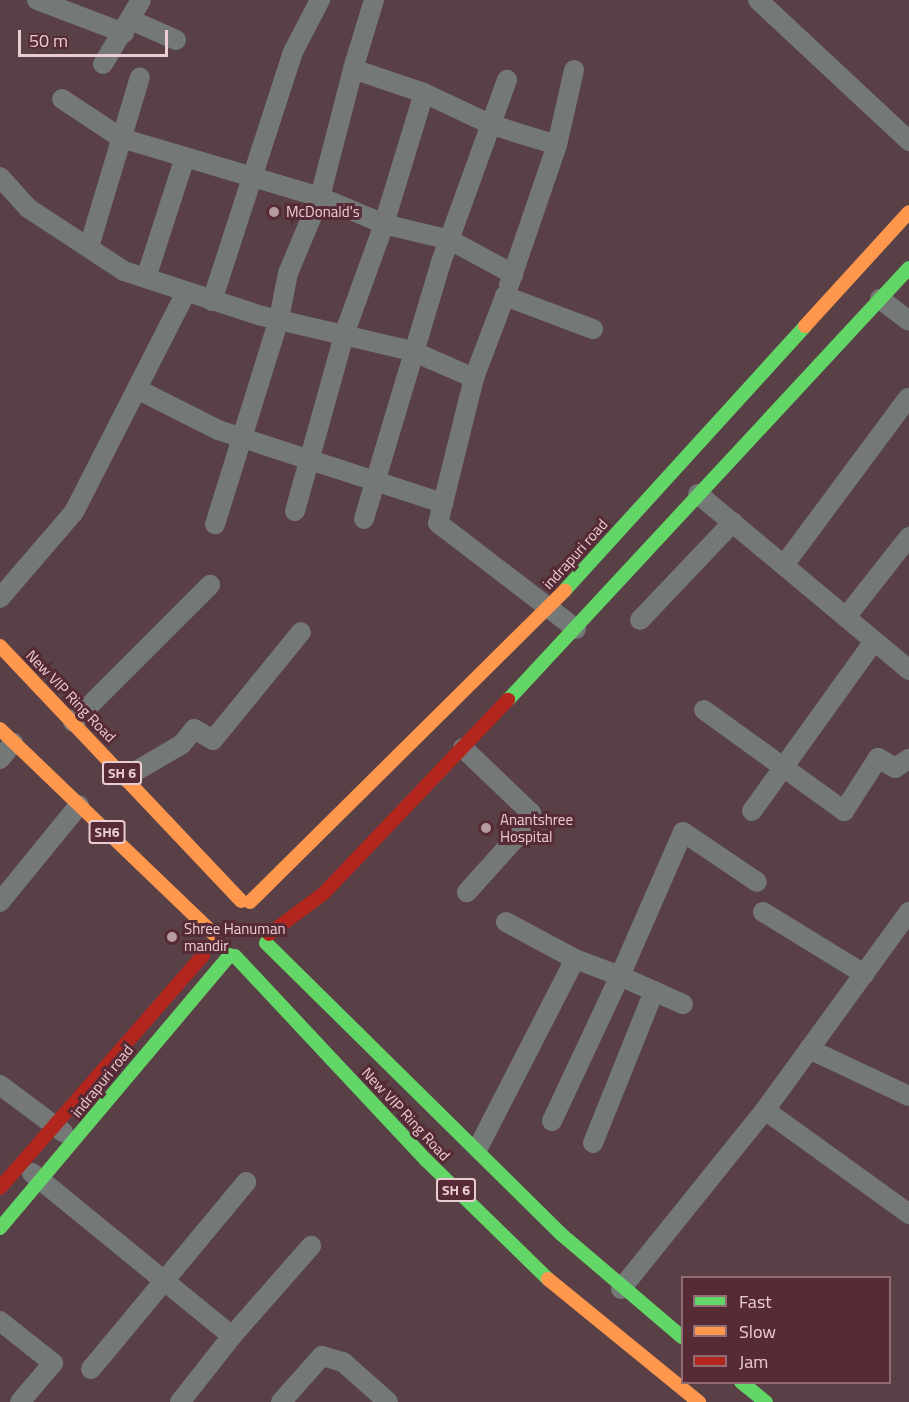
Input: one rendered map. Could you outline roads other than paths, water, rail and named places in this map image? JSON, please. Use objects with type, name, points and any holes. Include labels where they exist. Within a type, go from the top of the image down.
[{"type":"main road","name":"indrapuri road","points":[[245,902],[549,607],[909,212]]},
{"type":"main road","points":[[268,939],[264,912],[245,902],[221,911],[215,937],[232,956],[248,957],[324,893],[576,629],[698,494],[909,268]]},
{"type":"main road","name":"New VIP Ring Road","points":[[0,646],[245,902]]},
{"type":"main road","name":"SH6","points":[[7,736],[215,937]]},
{"type":"main road","name":"indrapuri road","points":[[0,1188],[215,937]]},
{"type":"main road","name":"New VIP Ring Road","points":[[268,939],[621,1289],[681,1336]]},
{"type":"main road","name":"indrapuri road","points":[[0,1228],[232,956]]},
{"type":"main road","name":"New VIP Ring Road","points":[[232,956],[427,1161],[560,1290],[699,1402]]},
{"type":"main road","points":[[742,1384],[766,1402]]},
{"type":"street","points":[[37,0],[176,40]]},
{"type":"street","points":[[103,63],[128,27],[141,0]]},
{"type":"street","points":[[212,301],[293,52],[320,0]]},
{"type":"street","points":[[215,524],[279,319],[288,273],[320,197],[353,69],[374,0]]},
{"type":"street","points":[[758,0],[779,7],[909,141]]},
{"type":"street","points":[[353,69],[424,93],[492,125],[557,145]]},
{"type":"street","points":[[574,70],[557,145],[513,274],[474,378],[443,503],[441,527],[576,629]]},
{"type":"street","points":[[88,248],[140,77]]},
{"type":"street","points":[[364,519],[412,351],[507,80]]},
{"type":"street","points":[[295,511],[345,332],[384,224],[424,93]]},
{"type":"street","points":[[62,99],[121,138],[320,197],[384,224],[450,240],[513,274]]},
{"type":"street","points":[[146,278],[185,157]]},
{"type":"street","points":[[0,177],[28,208],[88,248],[146,278],[212,301],[279,319],[345,332],[412,351],[474,378]]},
{"type":"street","points":[[0,598],[74,512],[186,292]]},
{"type":"street","points":[[505,296],[593,329]]},
{"type":"street","points":[[880,299],[909,321]]},
{"type":"street","points":[[137,389],[242,438],[443,503]]},
{"type":"street","points":[[784,565],[908,398]]},
{"type":"street","points":[[698,494],[907,666]]},
{"type":"street","points":[[640,620],[733,522]]},
{"type":"street","points":[[846,617],[909,537]]},
{"type":"street","points":[[73,722],[210,585]]},
{"type":"street","points":[[126,777],[182,744],[194,729],[213,740],[301,632]]},
{"type":"street","points":[[753,811],[874,641]]},
{"type":"street","points":[[704,710],[844,811],[878,758],[895,768],[909,759]]},
{"type":"street","points":[[0,759],[7,736]]},
{"type":"street","points":[[463,748],[531,818],[467,892]]},
{"type":"street","points":[[0,902],[79,805]]},
{"type":"street","points":[[552,1121],[620,976],[683,832],[757,882]]},
{"type":"street","points":[[763,912],[864,974]]},
{"type":"street","points":[[621,1289],[765,1110],[909,912]]},
{"type":"street","points":[[506,922],[575,958],[683,1004]]},
{"type":"street","points":[[478,1148],[575,958]]},
{"type":"street","points":[[593,1143],[654,991]]},
{"type":"street","points":[[809,1049],[909,1096]]},
{"type":"street","points":[[0,1085],[55,1125],[74,1142]]},
{"type":"street","points":[[765,1110],[909,1214]]},
{"type":"street","points":[[21,1164],[165,1279],[232,1336]]},
{"type":"street","points":[[91,1369],[246,1182]]},
{"type":"street","points":[[180,1402],[232,1336],[311,1246]]},
{"type":"street","points":[[0,1321],[53,1363],[20,1402]]},
{"type":"street","points":[[281,1402],[322,1356],[343,1362],[388,1402]]},
{"type":"place","name":"McDonald's","points":[[274,212]]},
{"type":"place","name":"Anantshree Hospital","points":[[486,828]]},
{"type":"place","name":"Shree Hanuman mandir","points":[[172,937]]}]
